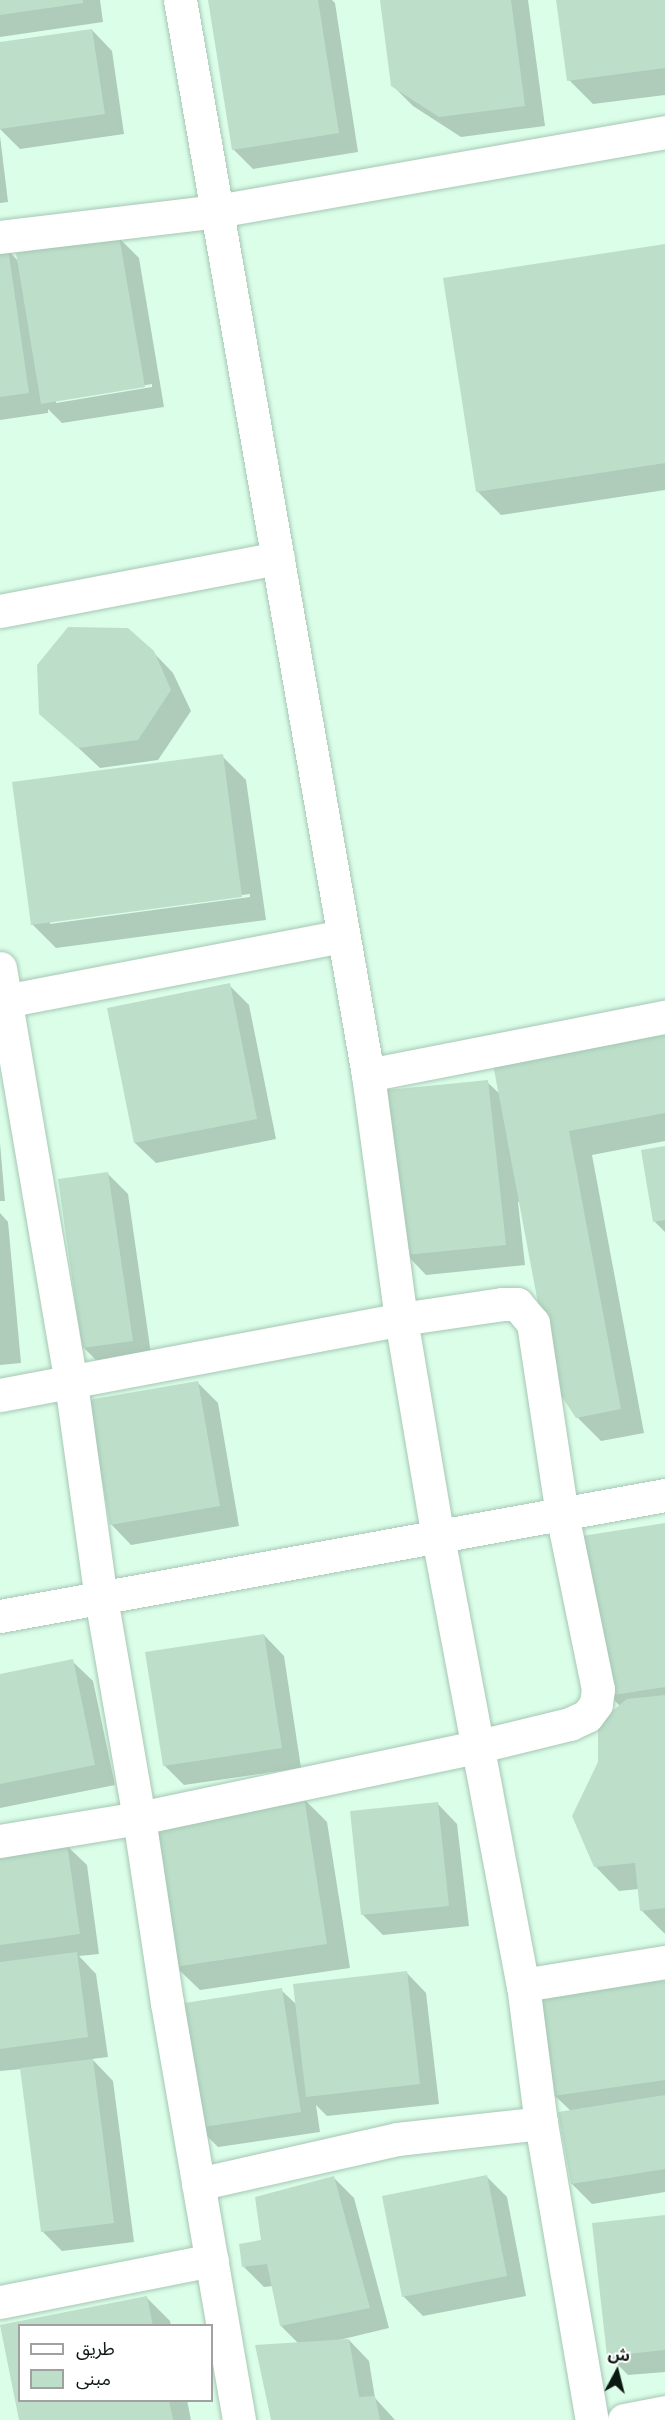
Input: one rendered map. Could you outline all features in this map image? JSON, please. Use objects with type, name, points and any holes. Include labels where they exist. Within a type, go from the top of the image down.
[{"type":"street","points":[[180,0],[368,1075],[401,1319],[438,1537],[476,1747],[523,1985],[541,2123],[592,2420]]},
{"type":"street","points":[[0,237],[218,211],[665,132]]},
{"type":"street","points":[[0,611],[278,558]]},
{"type":"street","points":[[3,1002],[343,936]]},
{"type":"street","points":[[0,968],[3,1002],[71,1383],[101,1598],[140,1818],[198,2184],[239,2420]]},
{"type":"street","points":[[368,1075],[665,1017]]},
{"type":"street","points":[[0,1395],[401,1319],[502,1304],[517,1304],[527,1313],[533,1323],[562,1514],[598,1689],[596,1704],[587,1716],[570,1724],[476,1747],[140,1818],[0,1841]]},
{"type":"street","points":[[0,1616],[665,1495]]},
{"type":"street","points":[[523,1985],[665,1962]]},
{"type":"street","points":[[198,2184],[397,2139],[541,2123]]},
{"type":"street","points":[[0,2302],[212,2260]]},
{"type":"street","points":[[624,2420],[665,2412]]},
{"type":"building","points":[[0,0],[83,0],[83,3],[0,15]]},
{"type":"building","points":[[208,0],[318,0],[339,133],[232,150]]},
{"type":"building","points":[[380,0],[511,0],[525,106],[439,117],[391,86]]},
{"type":"building","points":[[556,0],[665,0],[665,68],[567,81]]},
{"type":"building","points":[[92,29],[105,114],[0,129],[0,42]]},
{"type":"building","points":[[119,236],[145,387],[41,404],[16,253]]},
{"type":"building","points":[[665,244],[665,463],[476,492],[443,278]]},
{"type":"building","points":[[8,248],[29,393],[0,397],[0,249]]},
{"type":"building","points":[[68,627],[128,628],[154,651],[171,690],[138,740],[78,748],[39,714],[37,665]]},
{"type":"building","points":[[223,754],[242,897],[31,925],[12,782]]},
{"type":"building","points":[[230,983],[257,1119],[134,1143],[107,1008]]},
{"type":"building","points":[[665,1033],[665,1113],[569,1131],[621,1409],[576,1418],[553,1383],[493,1064]]},
{"type":"building","points":[[488,1080],[506,1245],[405,1255],[387,1090]]},
{"type":"building","points":[[665,1146],[665,1220],[653,1222],[641,1150]]},
{"type":"building","points":[[108,1172],[133,1341],[82,1348],[58,1179]]},
{"type":"building","points":[[198,1381],[220,1506],[110,1525],[88,1400]]},
{"type":"building","points":[[665,1523],[665,1687],[607,1696],[582,1536]]},
{"type":"building","points":[[264,1634],[282,1748],[163,1766],[145,1652]]},
{"type":"building","points":[[73,1659],[95,1765],[0,1784],[0,1674]]},
{"type":"building","points":[[665,1695],[665,1908],[640,1911],[635,1863],[594,1867],[572,1816],[598,1762],[598,1723],[627,1699]]},
{"type":"building","points":[[304,1797],[327,1944],[174,1967],[152,1820]]},
{"type":"building","points":[[438,1802],[449,1906],[361,1915],[350,1811]]},
{"type":"building","points":[[67,1844],[80,1934],[0,1945],[0,1853]]},
{"type":"building","points":[[77,1952],[88,2037],[0,2049],[0,1962]]},
{"type":"building","points":[[407,1971],[420,2084],[306,2097],[293,1984]]},
{"type":"building","points":[[665,1980],[665,2080],[553,2096],[539,1998]]},
{"type":"building","points":[[282,1988],[301,2112],[197,2128],[178,2004]]},
{"type":"building","points":[[93,2059],[114,2223],[41,2232],[20,2068]]},
{"type":"building","points":[[665,2095],[665,2169],[571,2184],[558,2112]]},
{"type":"building","points":[[487,2175],[507,2276],[402,2297],[382,2196]]},
{"type":"building","points":[[334,2176],[370,2308],[280,2326],[267,2264],[242,2267],[239,2244],[261,2240],[255,2197]]},
{"type":"building","points":[[665,2215],[665,2350],[607,2356],[592,2223]]},
{"type":"building","points":[[147,2296],[153,2324],[18,2324],[18,2402],[169,2402],[173,2420],[19,2420],[0,2325]]},
{"type":"building","points":[[349,2339],[359,2397],[375,2396],[380,2420],[271,2420],[255,2345]]}]
